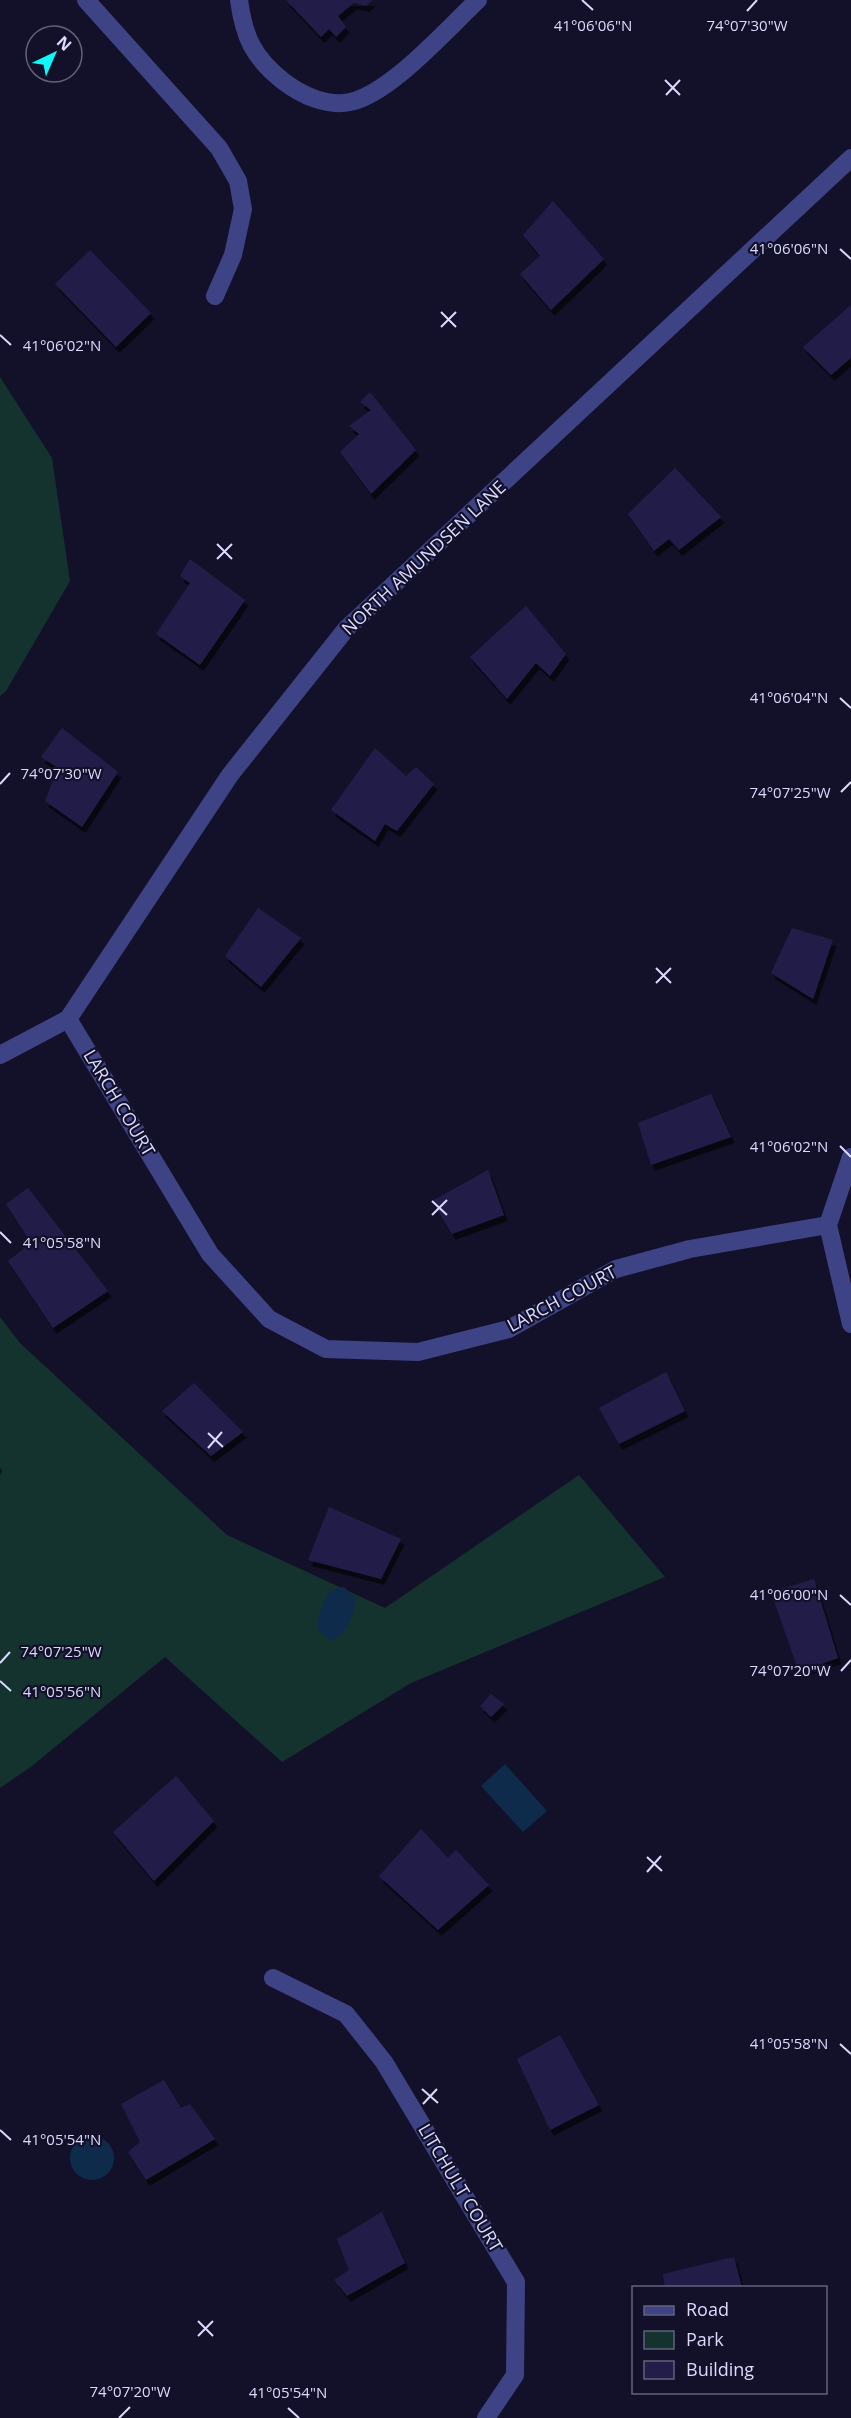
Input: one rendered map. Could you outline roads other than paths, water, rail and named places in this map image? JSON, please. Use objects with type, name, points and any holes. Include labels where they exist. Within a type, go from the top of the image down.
[{"type":"street","points":[[86,0],[219,148],[238,182],[243,209],[233,255],[215,296]]},
{"type":"street","points":[[239,0],[243,31],[265,67],[293,89],[320,101],[350,102],[374,91],[408,66],[478,0]]},
{"type":"street","name":"NORTH AMUNDSEN LANE","points":[[68,1019],[230,775],[346,628],[851,158]]},
{"type":"street","points":[[0,1055],[68,1019]]},
{"type":"street","name":"LARCH COURT","points":[[68,1019],[210,1254],[269,1319],[326,1349],[418,1352],[509,1329],[616,1269],[690,1249],[828,1225]]},
{"type":"street","points":[[851,1157],[828,1225],[851,1324]]},
{"type":"street","name":"LITCHULT COURT","points":[[273,1978],[346,2014],[384,2062],[516,2282],[515,2375],[486,2418]]},
{"type":"water","points":[[344,1587],[356,1598],[352,1616],[343,1633],[333,1640],[328,1639],[318,1627],[321,1611],[330,1592]]},
{"type":"water","points":[[505,1764],[547,1811],[523,1832],[481,1786]]},
{"type":"water","points":[[92,2136],[107,2143],[114,2158],[107,2173],[92,2180],[77,2173],[70,2158],[77,2143]]}]
